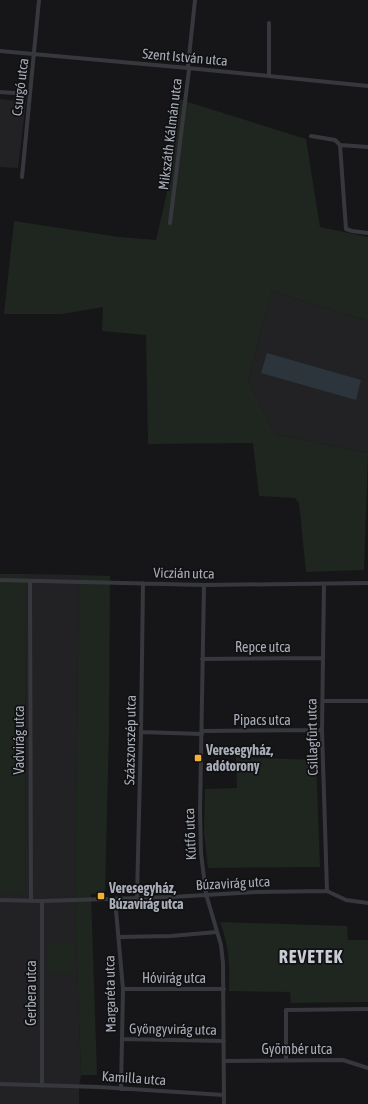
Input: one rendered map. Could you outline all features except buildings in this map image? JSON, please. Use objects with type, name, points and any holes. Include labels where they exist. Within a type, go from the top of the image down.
[{"type":"street","name":"Csurgó utca","points":[[22,177],[29,94],[35,55],[39,0]]},
{"type":"street","name":"Mikszáth Kálmán utca","points":[[170,223],[195,0]]},
{"type":"street","points":[[269,23],[269,76]]},
{"type":"street","name":"Szent István utca","points":[[0,52],[188,68],[368,86]]},
{"type":"street","points":[[0,92],[29,94]]},
{"type":"street","points":[[312,136],[335,140],[340,145],[346,229],[352,232],[368,233]]},
{"type":"street","points":[[340,145],[368,147]]},
{"type":"street","name":"Viczián utca","points":[[0,580],[204,585],[368,583]]},
{"type":"street","name":"Vadvirág utca","points":[[30,580],[31,899]]},
{"type":"street","name":"Százszorszép utca","points":[[137,897],[143,583]]},
{"type":"street","name":"Csillagfürt utca","points":[[324,584],[322,730],[328,891]]},
{"type":"street","name":"Kútfő utca","points":[[204,585],[200,811],[201,853],[206,894],[217,932],[223,963],[225,1061],[224,1104]]},
{"type":"street","name":"Repce utca","points":[[202,659],[323,658]]},
{"type":"street","points":[[323,700],[368,701]]},
{"type":"street","name":"Pipacs utca","points":[[141,732],[322,730]]},
{"type":"street","name":"Búzavirág utca","points":[[0,900],[31,899],[42,901],[115,899],[206,894],[328,891],[346,900],[368,903]]},
{"type":"street","name":"Margaréta utca","points":[[115,899],[123,989],[121,1089]]},
{"type":"street","name":"Gerbera utca","points":[[42,901],[42,1086]]},
{"type":"street","points":[[119,937],[171,936],[217,932]]},
{"type":"street","name":"Hóvirág utca","points":[[123,989],[224,989]]},
{"type":"street","points":[[286,1060],[286,1010],[368,1009]]},
{"type":"street","name":"Gyöngyvirág utca","points":[[122,1039],[224,1041]]},
{"type":"street","name":"Gyömbér utca","points":[[225,1061],[343,1060],[368,1068]]},
{"type":"street","name":"Kamilla utca","points":[[0,1084],[224,1095]]},
{"type":"shaded area","points":[[175,98],[306,139],[320,227],[368,237],[368,321],[272,291],[248,380],[275,434],[368,453],[364,570],[306,572],[299,503],[295,498],[259,496],[253,443],[148,444],[146,335],[102,331],[103,307],[62,314],[4,314],[14,221],[119,237],[156,240],[168,188]]},
{"type":"shaded area","points":[[0,99],[26,102],[18,168],[0,167]]},
{"type":"shaded area","points":[[272,291],[368,321],[368,453],[275,434],[248,380]]},
{"type":"shaded area","points":[[267,353],[361,380],[356,400],[261,373]]},
{"type":"shaded area","points":[[0,574],[26,574],[25,893],[0,893]]},
{"type":"shaded area","points":[[26,574],[79,575],[75,902],[81,1075],[79,1086],[79,1104],[0,1104],[0,893],[25,892]]},
{"type":"shaded area","points":[[79,575],[110,576],[109,732],[105,893],[91,894],[97,1075],[81,1075],[75,902]]},
{"type":"shaded area","points":[[236,757],[316,760],[320,867],[208,868],[204,832],[205,789],[237,788]]},
{"type":"shaded area","points":[[220,922],[347,926],[348,940],[368,940],[368,1002],[291,1003],[290,992],[229,991],[228,956]]},
{"type":"shaded area","points":[[47,943],[74,943],[74,973],[47,973]]},
{"type":"place","name":"Veresegyház, adótorony","points":[[198,758]]},
{"type":"place","name":"Veresegyház, Búzavirág utca","points":[[101,896]]},
{"type":"district","name":"REVETEK","points":[[311,957]]}]
